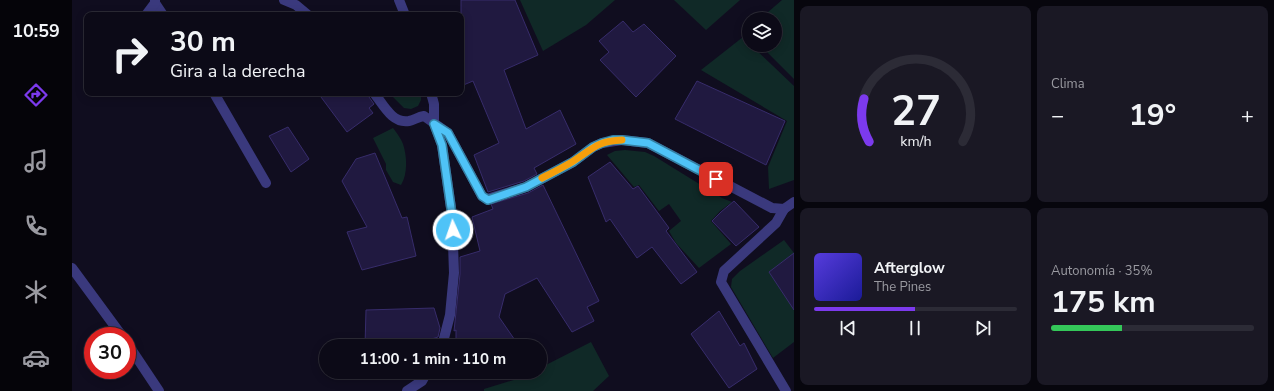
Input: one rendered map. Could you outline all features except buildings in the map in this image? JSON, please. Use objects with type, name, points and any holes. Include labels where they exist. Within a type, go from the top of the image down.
[{"type":"street","points":[[284,0],[296,5],[304,12]]},
{"type":"street","points":[[399,0],[404,12]]},
{"type":"street","points":[[148,12],[155,2],[161,12]]},
{"type":"street","points":[[216,96],[266,183]]},
{"type":"street","points":[[376,96],[393,118],[401,122],[410,121],[417,117],[424,116],[448,133],[482,196],[488,200],[526,187],[573,162],[593,147],[602,143],[622,140],[648,143],[772,208],[784,209]]},
{"type":"street","points":[[432,96],[434,104],[434,124],[442,145],[452,215],[454,273],[450,315],[444,339]]},
{"type":"street","points":[[786,391],[721,282],[724,271],[776,223],[784,209],[794,202]]},
{"type":"street","points":[[72,268],[115,327]]},
{"type":"street","points":[[136,356],[159,391]]},
{"type":"street","points":[[407,391],[423,379]]},
{"type":"green space","points":[[520,0],[615,0],[586,25],[543,51]]},
{"type":"green space","points":[[674,0],[740,0],[706,30]]},
{"type":"green space","points":[[782,0],[794,0],[794,79],[767,52],[782,52],[782,12],[768,12]]},
{"type":"green space","points":[[742,38],[742,52],[758,52],[794,86],[794,180],[769,189],[768,167],[787,121],[701,70]]},
{"type":"green space","points":[[392,96],[421,96],[418,106],[411,109],[404,108]]},
{"type":"green space","points":[[393,128],[402,142],[405,154],[406,170],[401,185],[393,182],[386,170],[386,164],[373,138]]},
{"type":"green space","points":[[625,150],[645,152],[654,156],[722,198],[732,202],[720,211],[711,221],[731,244],[699,268],[676,243],[669,231],[681,221],[669,204],[659,211],[639,185],[634,187],[607,155],[615,151]]},
{"type":"green space","points":[[784,240],[794,253],[794,342],[773,358],[731,287],[732,279],[740,271]]},
{"type":"green space","points":[[591,342],[609,376],[593,391],[484,391],[484,389],[517,379],[547,379],[547,364]]},
{"type":"slow traffic","points":[[542,178],[573,162],[593,147],[613,140],[622,140]]},
{"type":"route","points":[[453,230],[442,145],[434,124],[448,133],[482,196],[488,200],[526,187],[573,162],[593,147],[613,140],[648,143],[716,179]]}]
